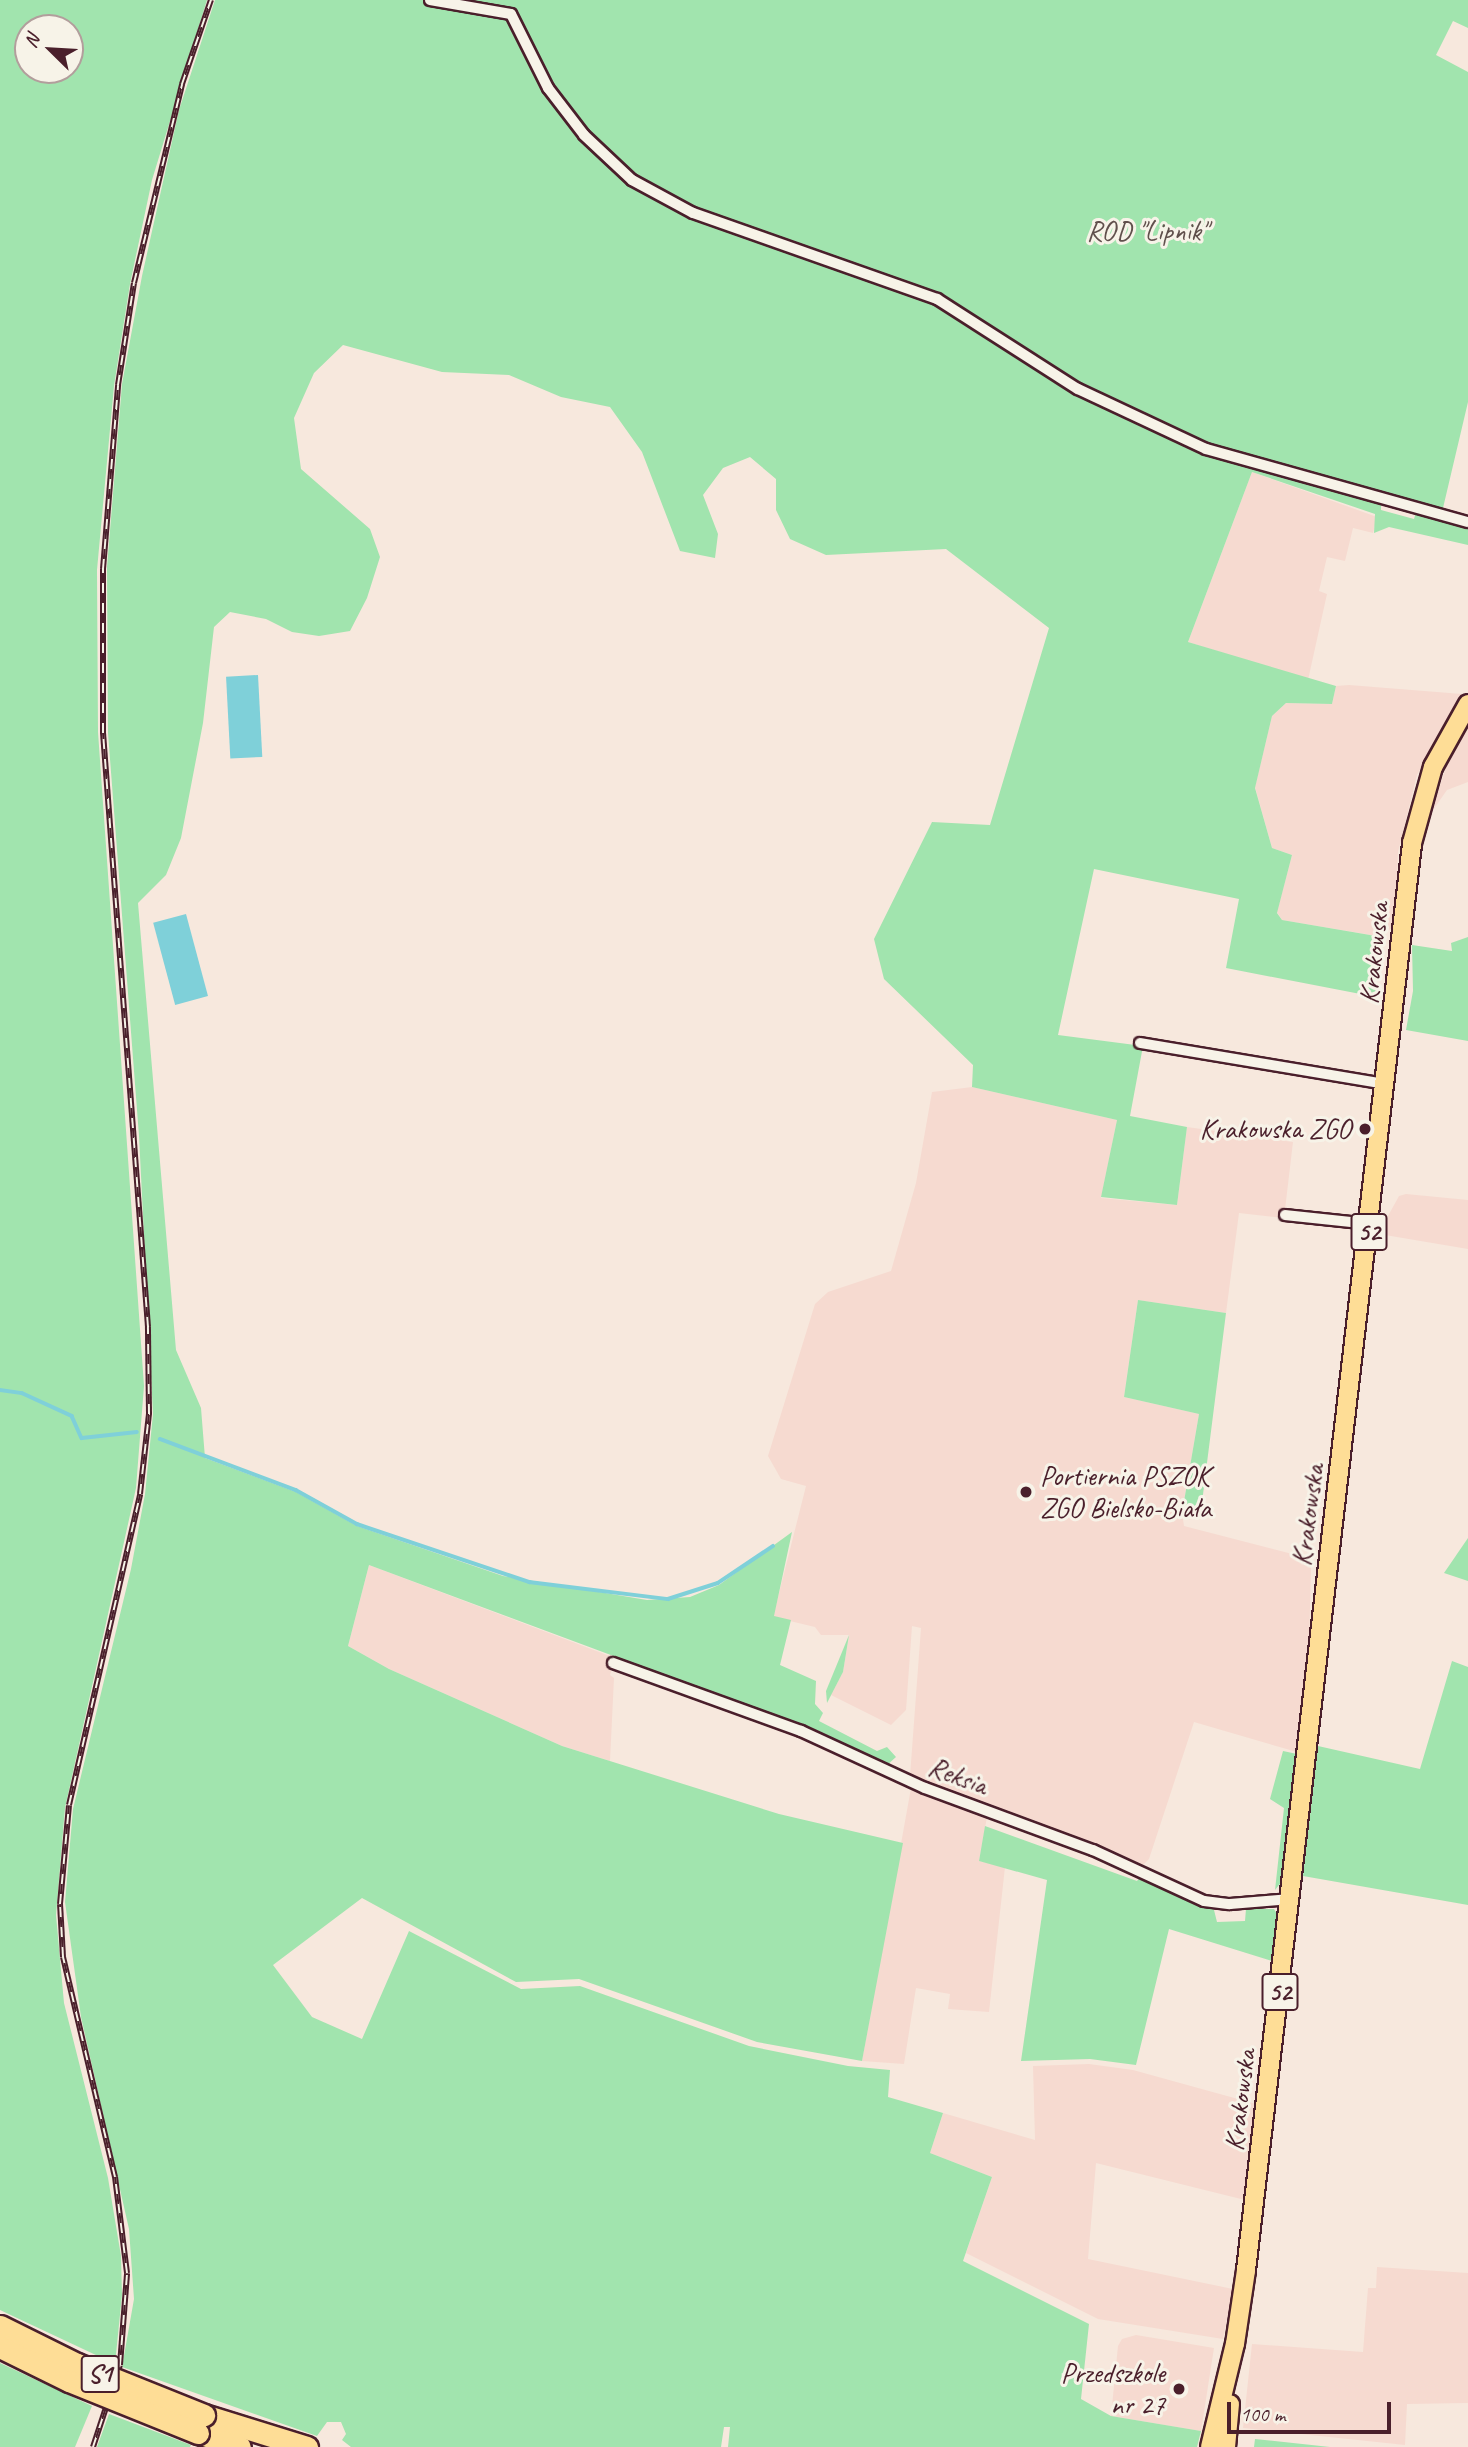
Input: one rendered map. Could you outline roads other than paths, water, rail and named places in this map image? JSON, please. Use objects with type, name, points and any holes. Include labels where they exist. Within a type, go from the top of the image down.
[{"type":"highway","name":"S1","points":[[0,2326],[201,2424],[240,2447]]},
{"type":"highway","name":"S1","points":[[0,2347],[101,2395],[201,2424],[307,2447]]},
{"type":"main road","name":"Krakowska","points":[[1226,2447],[1235,2344],[1291,1899],[1417,819],[1433,767],[1468,704]]},
{"type":"main road","name":"Krakowska","points":[[1210,2447],[1235,2344]]},
{"type":"street","points":[[430,0],[511,14],[548,88],[584,135],[632,180],[694,212],[937,299],[1078,389],[1188,442],[1255,466],[1468,522]]},
{"type":"street","points":[[1140,1043],[1386,1084]]},
{"type":"street","points":[[1285,1215],[1370,1224]]},
{"type":"street","name":"Reksia","points":[[613,1663],[801,1731],[925,1788],[1093,1850],[1204,1900],[1230,1904],[1291,1899]]},
{"type":"water","points":[[258,675],[262,757],[230,759],[226,677]]},
{"type":"water","points":[[186,914],[208,996],[175,1005],[153,923]]},
{"type":"waterway","points":[[0,1390],[22,1393],[72,1416],[82,1438],[137,1432]]},
{"type":"waterway","points":[[160,1439],[296,1490],[357,1524],[529,1582],[668,1599],[718,1583],[773,1546]]},
{"type":"railway","points":[[93,2447],[120,2365],[127,2273],[115,2177],[63,1957],[60,1904],[69,1805],[140,1494],[149,1414],[148,1327],[103,733],[103,569],[118,385],[134,283],[182,84],[211,0]]},
{"type":"place","name":"Krakowska ZGO","points":[[1365,1129]]},
{"type":"place","name":"Portiernia PSZOK ZGO Bielsko-Biała","points":[[1026,1492]]},
{"type":"place","name":"Przedszkole nr 27","points":[[1179,2389]]},
{"type":"park label","name":"ROD \"Lipnik\"","points":[[1147,231]]}]
